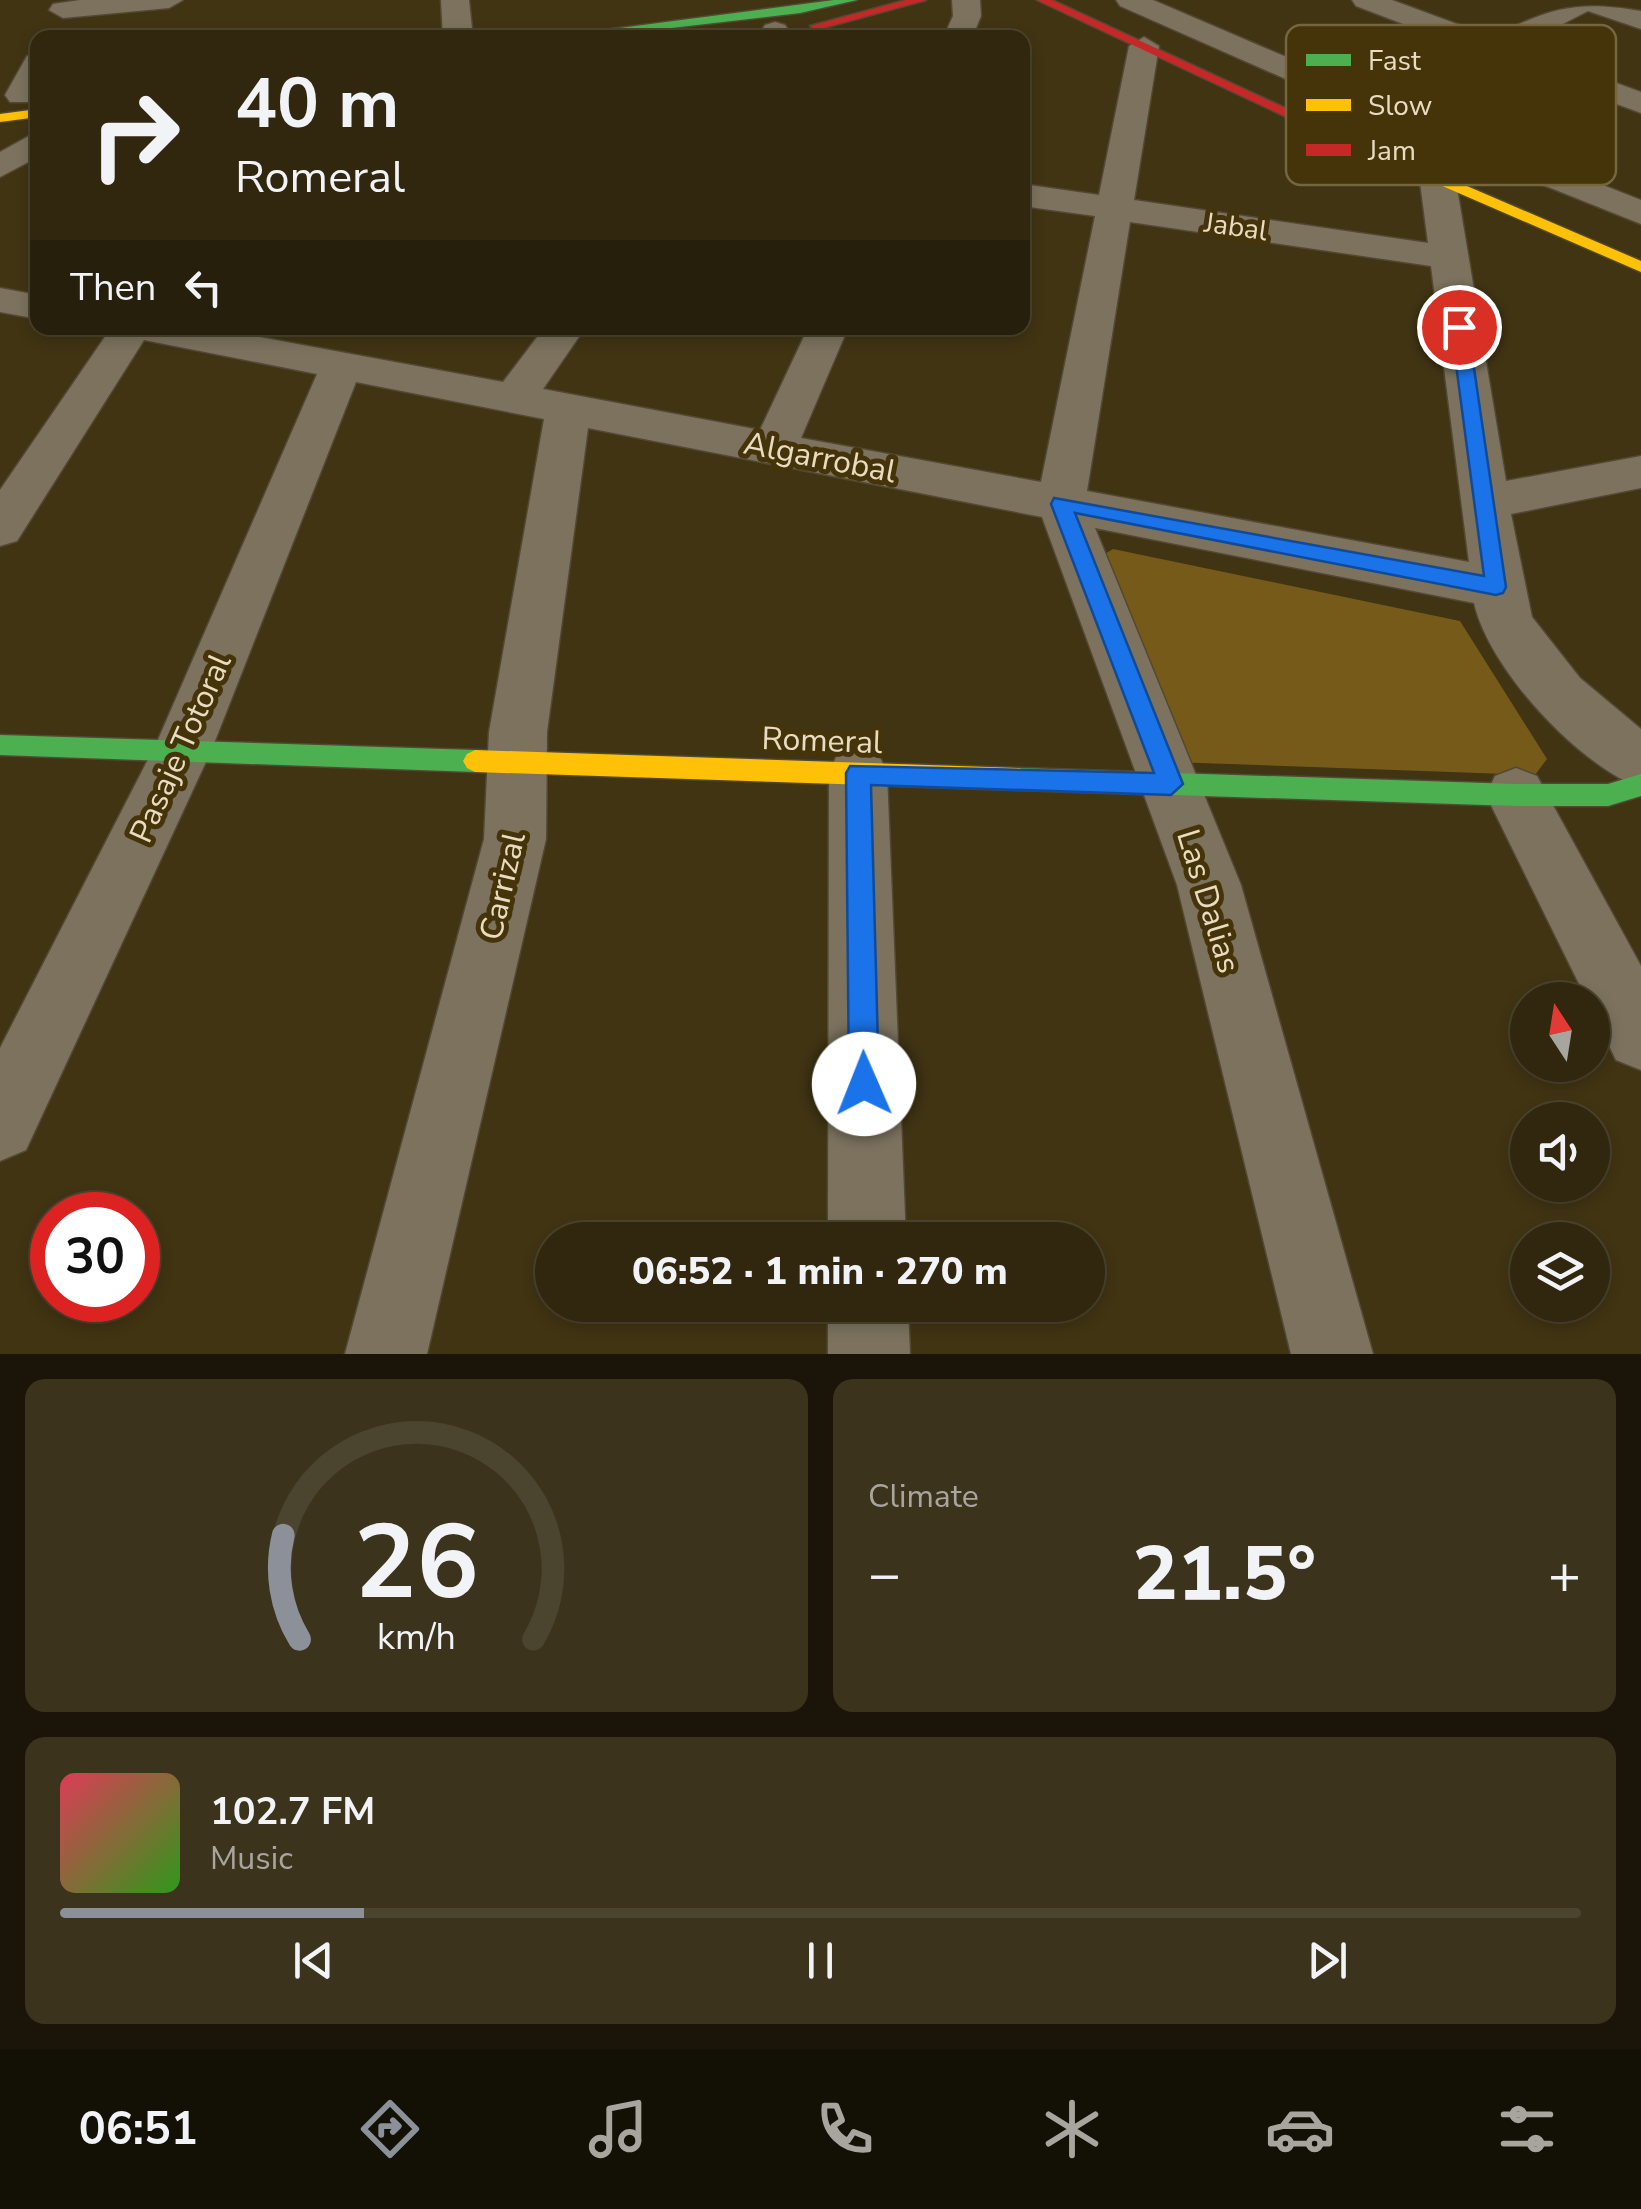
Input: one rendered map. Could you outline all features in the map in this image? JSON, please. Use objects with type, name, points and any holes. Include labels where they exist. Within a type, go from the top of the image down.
[{"type":"main road","points":[[621,30],[800,10],[851,0]]},
{"type":"main road","points":[[796,30],[855,20],[920,0]]},
{"type":"main road","points":[[1043,0],[1286,112]]},
{"type":"main road","points":[[1096,0],[1286,82]]},
{"type":"main road","points":[[1445,185],[1641,267]]},
{"type":"main road","points":[[1527,185],[1641,234]]},
{"type":"main road","name":"Romeral","points":[[0,745],[1516,796],[1608,795],[1641,786]]},
{"type":"street","points":[[54,30],[65,5],[168,0]]},
{"type":"street","points":[[455,0],[457,30]]},
{"type":"street","points":[[961,30],[967,16],[966,0]]},
{"type":"street","points":[[1130,0],[1286,68]]},
{"type":"street","points":[[1366,0],[1432,25]]},
{"type":"street","points":[[1537,25],[1585,0],[1641,20]]},
{"type":"street","points":[[1061,504],[1144,46]]},
{"type":"street","points":[[19,103],[30,79]]},
{"type":"street","points":[[1616,93],[1641,102]]},
{"type":"street","points":[[0,167],[30,146]]},
{"type":"street","points":[[1438,185],[1496,587],[1511,630],[1538,670],[1585,718],[1641,762]]},
{"type":"street","points":[[1571,185],[1641,213]]},
{"type":"street","name":"Jabal","points":[[1030,197],[1449,257]]},
{"type":"street","points":[[0,300],[30,306]]},
{"type":"street","points":[[0,528],[126,335]]},
{"type":"street","name":"Algarrobal","points":[[227,335],[274,339],[342,365],[1496,587]]},
{"type":"street","points":[[514,398],[559,335]]},
{"type":"street","points":[[774,448],[825,335]]},
{"type":"street","name":"Pasaje Totoral","points":[[0,1124],[182,752],[342,365]]},
{"type":"street","name":"Carrizal","points":[[386,1354],[516,839],[518,732],[568,409]]},
{"type":"street","points":[[1484,502],[1641,472]]},
{"type":"street","name":"Las Dalias","points":[[1061,504],[1209,885],[1332,1354]]},
{"type":"street","points":[[858,773],[867,1222]]},
{"type":"street","points":[[1516,796],[1641,1036]]},
{"type":"street","points":[[868,1322],[869,1354]]},
{"type":"shaded area","points":[[1113,549],[1460,621],[1547,759],[1535,775],[1172,762],[1103,555]]},
{"type":"traffic: fast","points":[[621,30],[800,10],[851,0]]},
{"type":"traffic: fast","points":[[0,745],[475,761]]},
{"type":"traffic: fast","points":[[1019,779],[1516,795],[1608,795],[1641,785]]},
{"type":"traffic: slow","points":[[0,118],[30,114]]},
{"type":"traffic: slow","points":[[1452,185],[1641,267]]},
{"type":"traffic: slow","points":[[475,761],[1019,779]]},
{"type":"traffic: jam","points":[[816,26],[920,0]]},
{"type":"traffic: jam","points":[[1043,0],[1286,112]]},
{"type":"route","points":[[864,1084],[858,773],[1171,784],[1061,504],[1496,587],[1459,327]]}]
